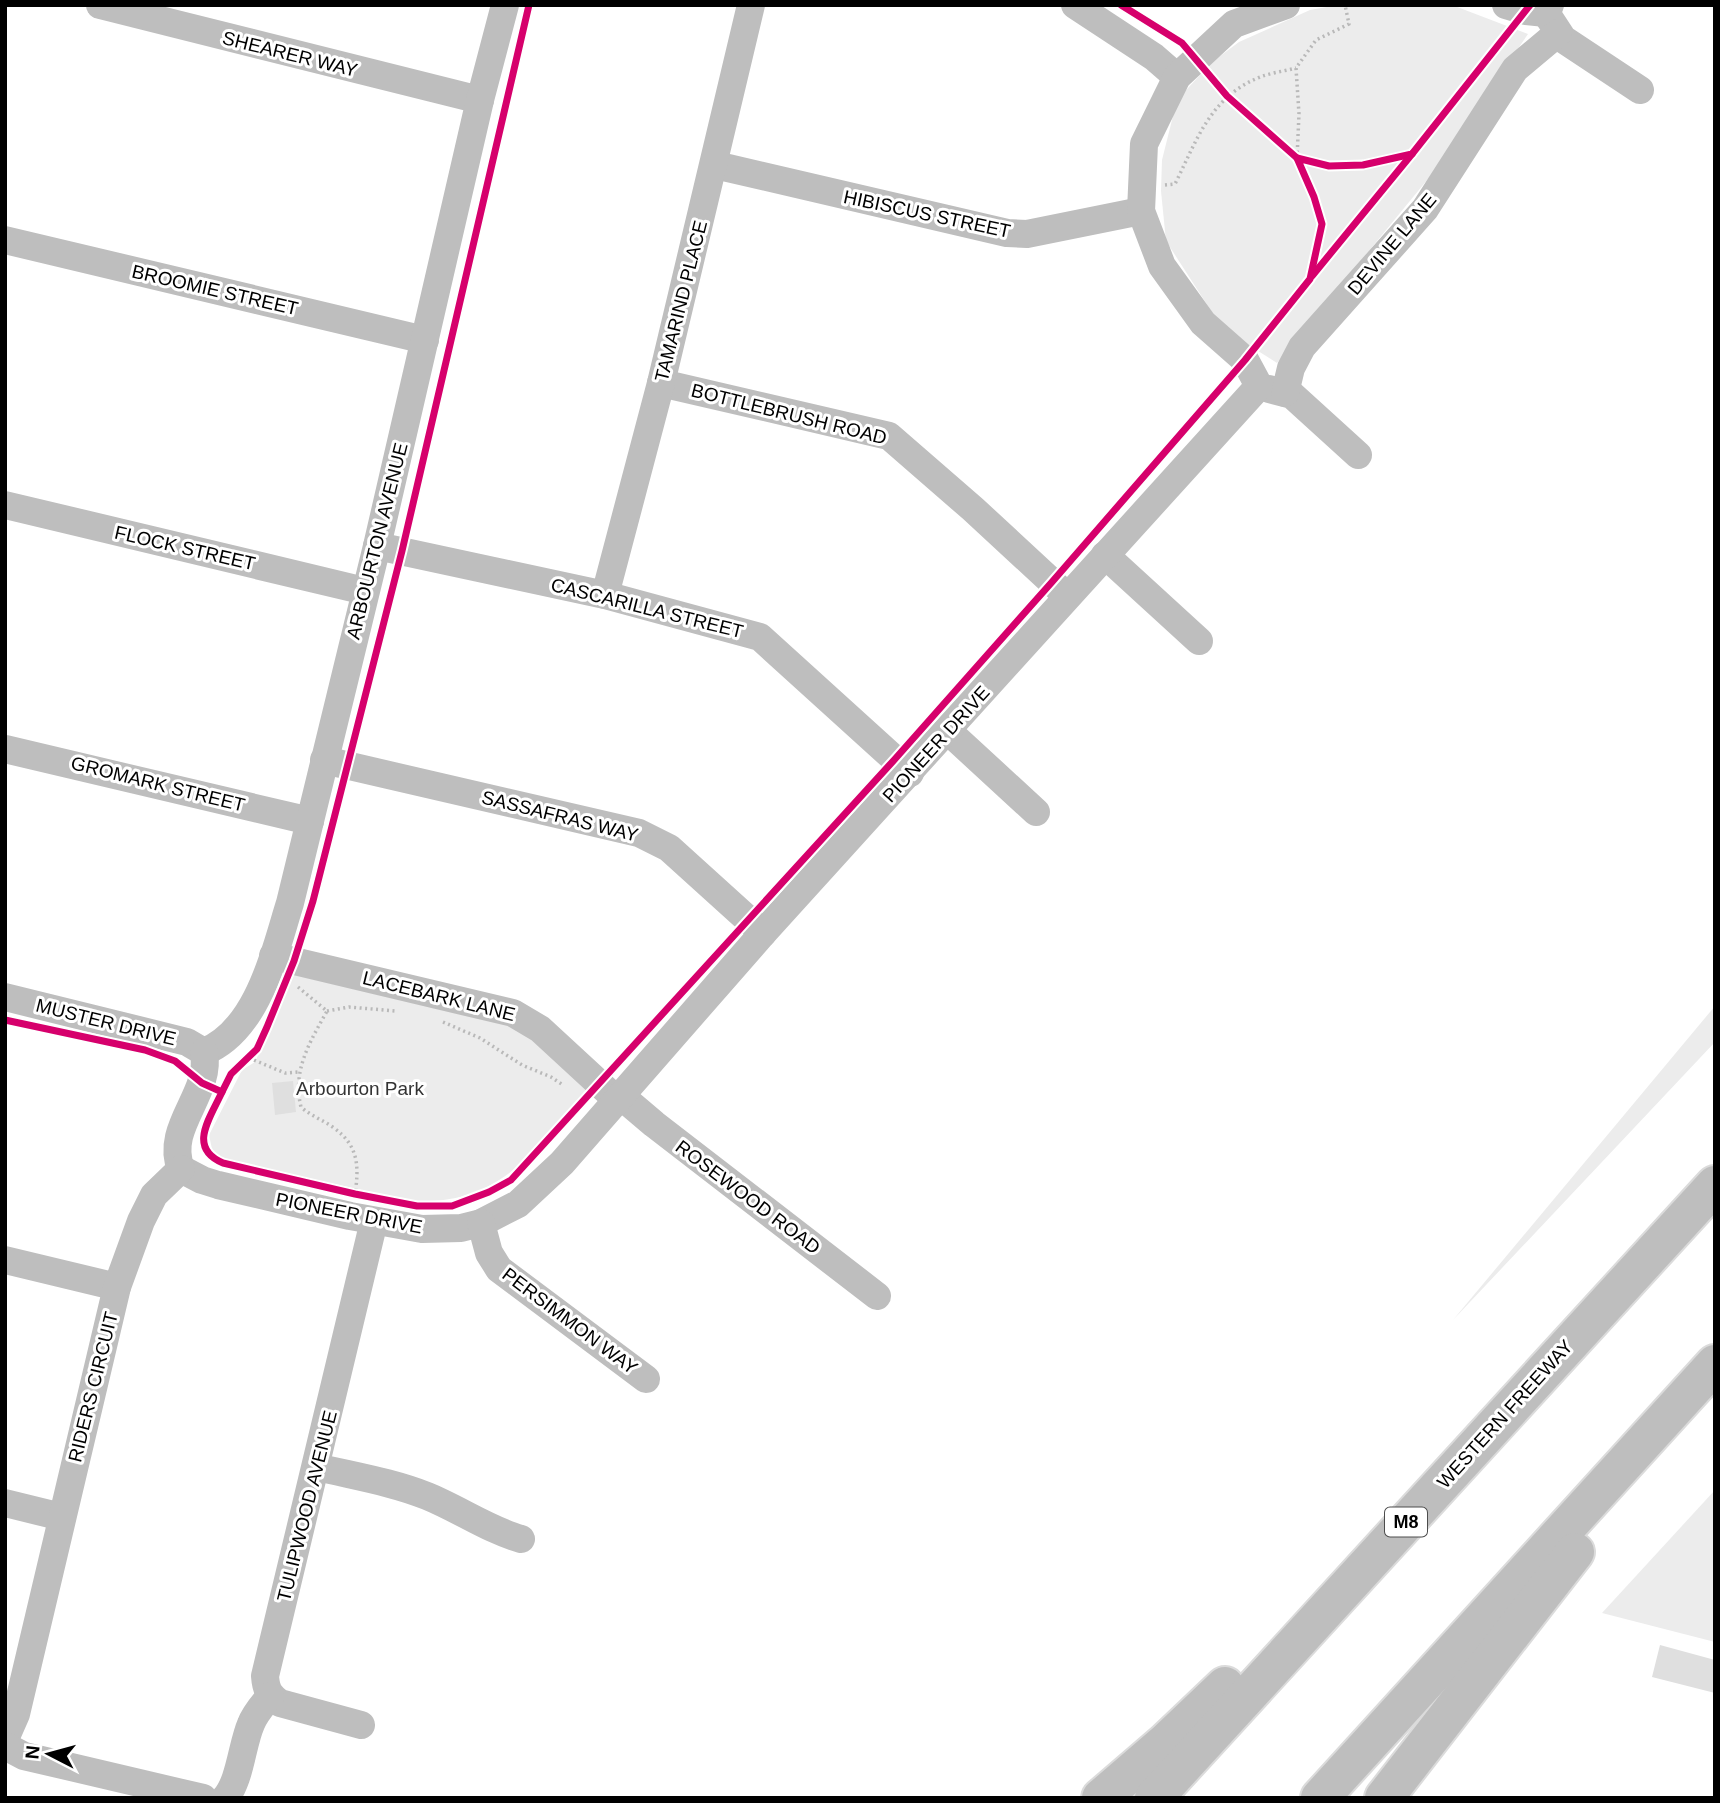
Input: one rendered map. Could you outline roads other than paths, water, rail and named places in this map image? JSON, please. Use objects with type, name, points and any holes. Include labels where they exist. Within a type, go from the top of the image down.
[{"type":"highway","name":"WESTERN FREEWAY","points":[[1154,1798],[1715,1185]]},
{"type":"highway","points":[[1101,1798],[1165,1743],[1293,1621],[1659,1246]]},
{"type":"highway","points":[[1320,1798],[1715,1364]]},
{"type":"highway","points":[[1384,1798],[1715,1374]]},
{"type":"street","name":"SHEARER WAY","points":[[100,5],[480,100]]},
{"type":"street","name":"ARBOURTON AVENUE","points":[[204,1052],[216,1047],[239,1028],[285,965],[290,903],[377,546],[480,100],[505,5]]},
{"type":"street","name":"TAMARIND PLACE","points":[[606,595],[715,165],[751,5]]},
{"type":"street","points":[[1075,5],[1154,57],[1186,68]]},
{"type":"street","points":[[1286,5],[1234,24],[1186,68],[1144,144],[1141,199],[1162,266],[1203,323],[1245,360],[1272,389],[1292,395],[1357,455]]},
{"type":"street","points":[[1506,5],[1551,17],[1575,48],[1640,90]]},
{"type":"street","name":"DEVINE LANE","points":[[1272,389],[1291,368],[1302,347],[1425,209],[1551,17]]},
{"type":"street","name":"HIBISCUS STREET","points":[[715,165],[1007,233],[1027,233],[1141,199]]},
{"type":"street","name":"BROOMIE STREET","points":[[5,240],[425,340]]},
{"type":"street","name":"BOTTLEBRUSH ROAD","points":[[661,383],[889,436],[974,509],[1067,596]]},
{"type":"street","name":"PIONEER DRIVE","points":[[181,1169],[218,1185],[357,1204],[397,1226],[443,1230],[481,1223],[518,1204],[562,1163],[763,933],[1067,596],[1272,389]]},
{"type":"street","name":"FLOCK STREET","points":[[5,505],[365,591]]},
{"type":"street","name":"CASCARILLA STREET","points":[[377,546],[606,595],[760,637],[910,773]]},
{"type":"street","points":[[1105,555],[1199,641]]},
{"type":"street","points":[[948,731],[1036,812]]},
{"type":"street","name":"GROMARK STREET","points":[[5,749],[310,821]]},
{"type":"street","name":"SASSAFRAS WAY","points":[[324,761],[639,833],[669,848],[763,933]]},
{"type":"street","name":"LACEBARK LANE","points":[[285,965],[513,1013],[540,1029],[619,1098]]},
{"type":"street","name":"MUSTER DRIVE","points":[[5,997],[187,1042],[204,1052]]},
{"type":"street","points":[[181,1169],[176,1157],[177,1145],[202,1083],[206,1068],[204,1052]]},
{"type":"street","name":"ROSEWOOD ROAD","points":[[619,1098],[877,1296]]},
{"type":"street","name":"RIDERS CIRCUIT","points":[[5,1739],[16,1714],[117,1287],[141,1221],[154,1195],[181,1169]]},
{"type":"street","name":"TULIPWOOD AVENUE","points":[[270,1696],[266,1686],[267,1664],[317,1467],[357,1204]]},
{"type":"street","name":"PERSIMMON WAY","points":[[481,1223],[489,1253],[499,1269],[646,1379]]},
{"type":"street","points":[[5,1260],[117,1287]]},
{"type":"street","points":[[317,1467],[426,1495],[506,1535],[521,1539]]},
{"type":"street","points":[[5,1503],[61,1517]]},
{"type":"street","points":[[225,1798],[232,1788],[250,1725],[270,1696],[290,1707],[361,1726]]},
{"type":"street","points":[[5,1746],[24,1756],[203,1798]]},
{"type":"park label","name":"Arbourton Park","points":[[360,1088]]}]
